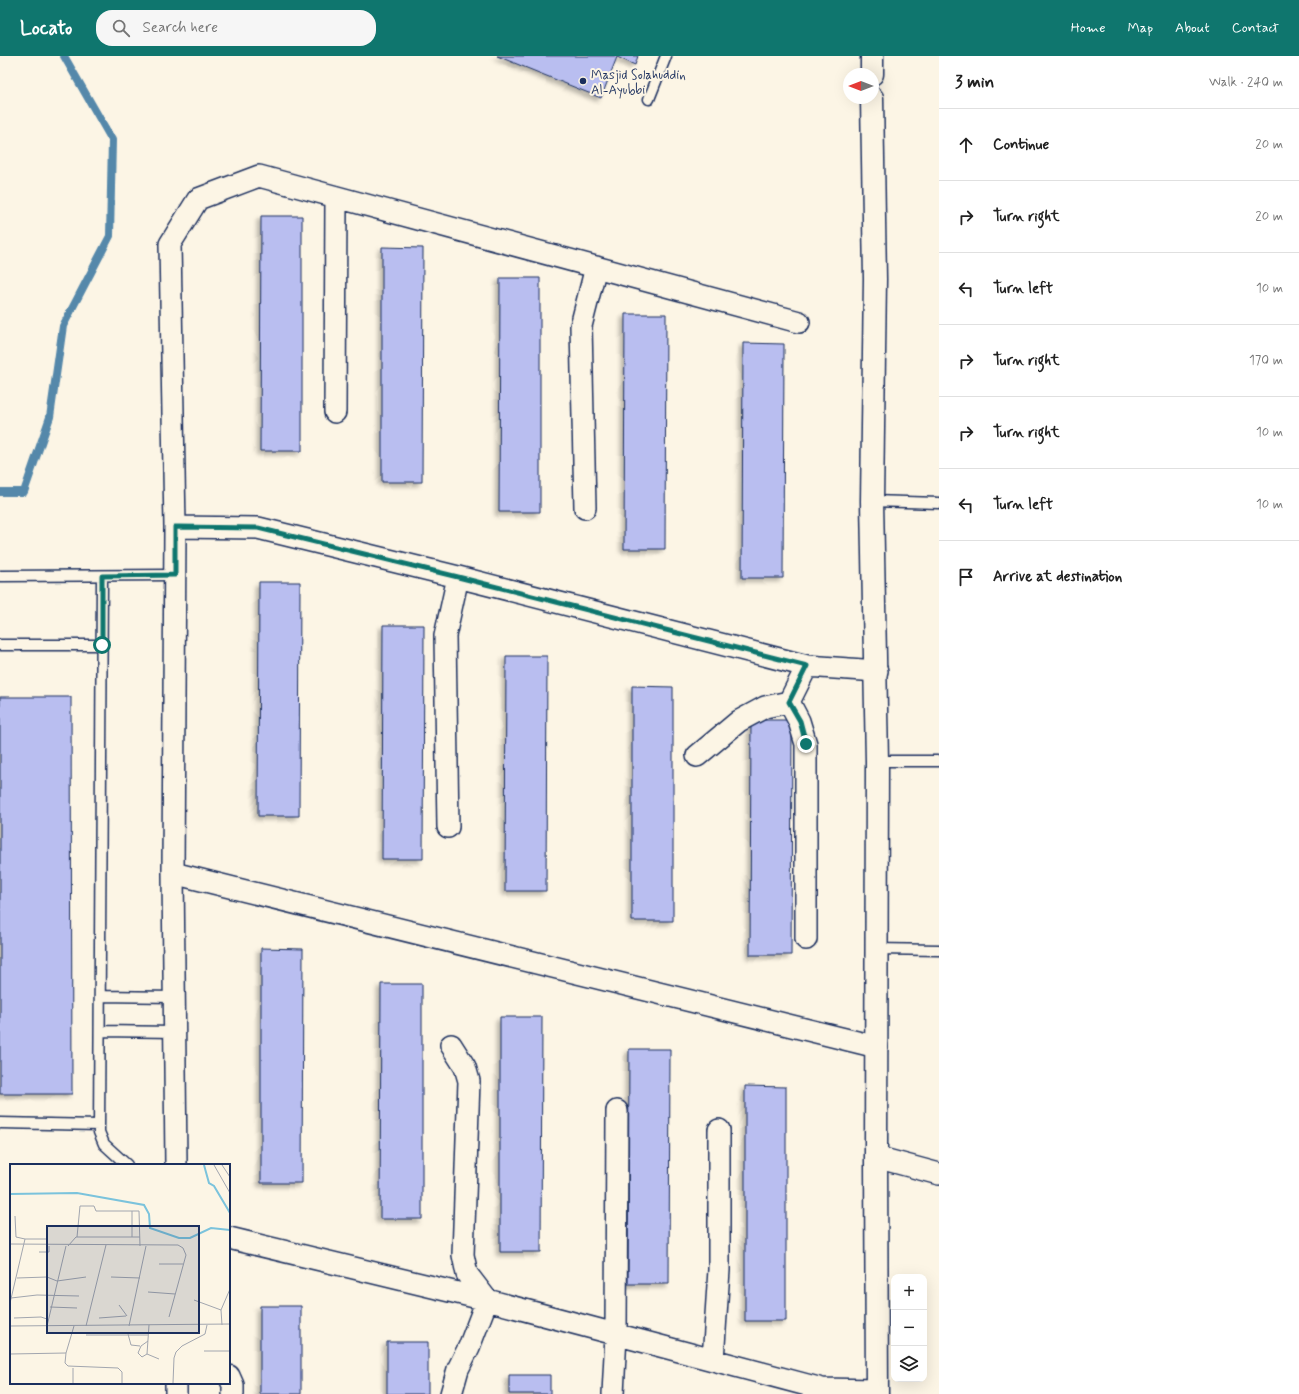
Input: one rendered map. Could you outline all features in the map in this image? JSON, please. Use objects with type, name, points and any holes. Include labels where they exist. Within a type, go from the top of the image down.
[{"type":"street","points":[[872,56],[872,68]]},
{"type":"street","points":[[230,1238],[487,1300],[713,1360],[821,1392],[877,1392],[877,671],[872,500],[875,279],[872,104]]},
{"type":"street","points":[[176,1164],[173,873],[175,527],[170,244],[198,199],[259,176],[799,322]]},
{"type":"street","points":[[335,412],[336,197]]},
{"type":"street","points":[[585,508],[581,326],[596,267]]},
{"type":"street","points":[[175,527],[258,528],[458,577],[807,666],[877,671]]},
{"type":"street","points":[[448,827],[446,636],[458,577]]},
{"type":"street","points":[[789,702],[807,666]]},
{"type":"street","points":[[697,756],[739,721],[765,707],[789,702]]},
{"type":"street","points":[[789,702],[800,721],[806,744],[806,939]]},
{"type":"street","points":[[173,873],[877,1047]]},
{"type":"street","points":[[451,1045],[465,1067],[469,1081],[463,1255],[467,1274],[487,1300]]},
{"type":"street","points":[[613,1394],[616,1335],[617,1111]]},
{"type":"street","points":[[713,1360],[719,1270],[719,1130]]},
{"type":"street","points":[[876,1157],[939,1174]]},
{"type":"street","points":[[451,1394],[458,1369],[469,1347],[487,1300]]},
{"type":"street","points":[[230,1378],[233,1385],[233,1394]]},
{"type":"lane","points":[[649,99],[666,56]]},
{"type":"lane","points":[[872,500],[939,503]]},
{"type":"lane","points":[[0,576],[175,575]]},
{"type":"lane","points":[[102,576],[99,1132],[104,1144],[126,1164]]},
{"type":"lane","points":[[0,645],[102,645]]},
{"type":"lane","points":[[877,761],[939,761]]},
{"type":"lane","points":[[876,949],[939,950]]},
{"type":"lane","points":[[100,996],[174,997]]},
{"type":"lane","points":[[100,1031],[175,1032]]},
{"type":"lane","points":[[0,1123],[99,1125]]},
{"type":"building","name":"Masjid Solahuddin Al-Ayubbi","points":[[497,56],[638,56],[635,65],[617,57],[601,98]]},
{"type":"building","points":[[261,216],[302,216],[302,451],[260,451]]},
{"type":"building","points":[[382,247],[423,248],[422,482],[382,482]]},
{"type":"building","points":[[500,278],[540,278],[540,512],[499,512]]},
{"type":"building","points":[[625,314],[666,314],[665,549],[624,549]]},
{"type":"building","points":[[743,343],[784,344],[783,578],[742,578]]},
{"type":"building","points":[[259,582],[300,582],[299,816],[258,816]]},
{"type":"building","points":[[383,625],[424,625],[423,859],[382,859]]},
{"type":"building","points":[[506,656],[547,656],[546,891],[505,891]]},
{"type":"building","points":[[632,686],[673,687],[673,921],[632,921]]},
{"type":"building","points":[[0,697],[71,697],[72,1094],[0,1094]]},
{"type":"building","points":[[751,720],[792,720],[791,955],[750,955]]},
{"type":"building","points":[[261,948],[303,949],[302,1183],[261,1183]]},
{"type":"building","points":[[381,984],[422,984],[422,1219],[380,1219]]},
{"type":"building","points":[[500,1017],[542,1017],[541,1252],[500,1252]]},
{"type":"building","points":[[629,1049],[670,1049],[669,1284],[628,1284]]},
{"type":"building","points":[[745,1086],[786,1087],[786,1321],[745,1321]]},
{"type":"building","points":[[260,1306],[301,1306],[301,1394],[260,1394]]},
{"type":"building","points":[[387,1342],[428,1342],[428,1394],[387,1394]]},
{"type":"building","points":[[509,1375],[550,1375],[550,1394],[509,1394]]},
{"type":"waterway","points":[[0,492],[24,492],[50,417],[63,326],[110,236],[112,140],[64,56]]},
{"type":"place","name":"Masjid Solahuddin Al-Ayubbi","points":[[583,81]]},
{"type":"route","points":[[102,645],[102,576],[175,575],[175,527],[258,528],[458,577],[807,666],[789,702],[800,721],[806,744]]}]
